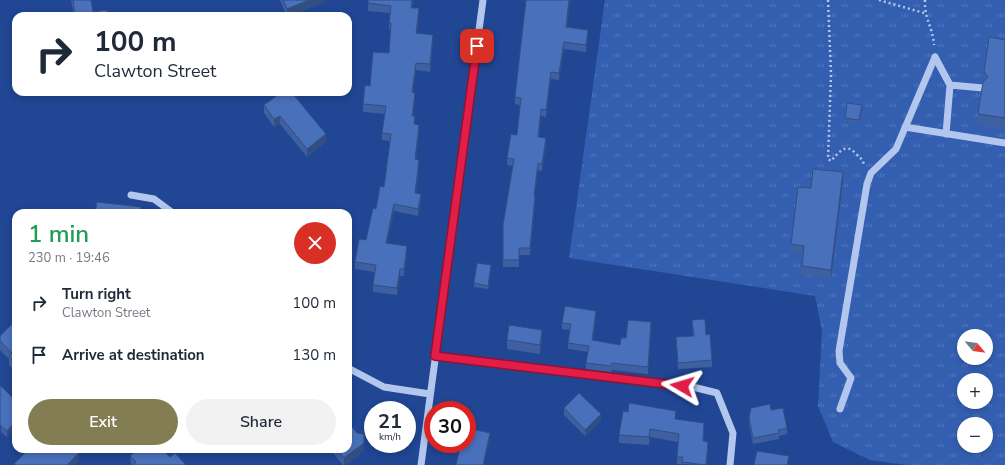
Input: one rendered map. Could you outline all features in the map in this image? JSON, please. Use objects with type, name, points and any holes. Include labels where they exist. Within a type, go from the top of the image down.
[{"type":"street","points":[[421,465],[483,0]]},
{"type":"street","points":[[935,57],[950,85],[946,134]]},
{"type":"street","points":[[840,410],[851,378],[840,363],[839,351],[864,193],[871,173],[896,150],[935,57]]},
{"type":"street","points":[[950,85],[983,88]]},
{"type":"street","points":[[906,128],[1005,143]]},
{"type":"street","points":[[131,196],[154,199],[168,209]]},
{"type":"street","points":[[435,356],[689,387],[717,393],[733,433],[730,465]]},
{"type":"street","points":[[352,370],[384,387],[430,394]]},
{"type":"path","points":[[828,0],[831,74],[828,159],[831,161],[840,150],[845,148],[853,150],[863,161],[864,167]]},
{"type":"path","points":[[881,0],[924,13]]},
{"type":"path","points":[[925,0],[924,13],[933,31],[935,57]]},
{"type":"green space","points":[[605,0],[1005,0],[1005,465],[906,465],[870,460],[833,442],[818,406],[822,331],[815,296],[569,258]]},
{"type":"building","points":[[73,0],[91,0],[93,12],[74,12]]},
{"type":"building","points":[[283,0],[309,0],[287,9]]},
{"type":"building","points":[[368,0],[412,0],[411,8],[419,8],[416,33],[433,35],[430,64],[416,63],[412,92],[415,93],[412,116],[415,116],[414,124],[419,125],[415,159],[419,160],[415,193],[421,194],[418,209],[394,204],[386,243],[407,246],[404,269],[400,269],[397,288],[373,285],[376,265],[355,262],[359,239],[366,240],[373,208],[376,209],[380,186],[384,187],[391,134],[382,133],[386,106],[363,104],[365,85],[370,86],[373,52],[389,53],[391,23],[389,23],[391,6],[368,3]]},
{"type":"building","points":[[526,0],[569,0],[566,27],[588,30],[586,45],[564,42],[559,73],[551,72],[546,110],[541,109],[538,137],[546,138],[542,164],[538,163],[530,248],[519,248],[519,260],[503,260],[503,225],[514,159],[507,158],[511,134],[517,135],[521,98],[515,97]]},
{"type":"building","points":[[107,10],[107,12],[93,12]]},
{"type":"building","points":[[989,37],[1005,40],[1005,118],[978,114],[983,82],[988,77],[984,72]]},
{"type":"building","points":[[276,96],[294,96],[326,134],[307,149],[280,116],[274,119],[264,105]]},
{"type":"building","points":[[847,103],[862,105],[859,120],[845,118]]},
{"type":"building","points":[[813,169],[843,172],[831,270],[802,266],[804,246],[791,244],[798,187],[811,188]]},
{"type":"building","points":[[97,202],[141,207],[141,209],[96,209]]},
{"type":"building","points":[[477,263],[491,265],[488,286],[474,283]]},
{"type":"building","points":[[565,306],[596,311],[592,340],[620,345],[621,338],[626,338],[628,320],[651,322],[648,367],[612,363],[611,366],[586,363],[589,346],[568,343],[571,324],[562,323]]},
{"type":"building","points":[[705,319],[706,335],[710,334],[712,360],[678,363],[676,337],[694,336],[692,320]]},
{"type":"building","points":[[12,324],[12,353],[0,341],[0,336]]},
{"type":"building","points":[[509,325],[542,330],[540,345],[507,340]]},
{"type":"building","points":[[0,385],[12,397],[12,425],[7,431],[0,426]]},
{"type":"building","points":[[579,393],[601,414],[585,430],[564,408]]},
{"type":"building","points":[[629,403],[676,411],[675,419],[704,423],[703,441],[708,442],[706,465],[682,462],[683,457],[677,457],[679,434],[650,429],[649,437],[619,435],[623,411],[628,412]]},
{"type":"building","points":[[770,404],[771,410],[783,408],[787,428],[778,430],[779,433],[753,438],[749,418],[751,408]]},
{"type":"building","points":[[352,427],[357,433],[364,434],[364,443],[352,452]]},
{"type":"building","points":[[476,430],[490,433],[483,465],[456,465],[459,453],[476,453]]},
{"type":"building","points":[[757,451],[789,456],[787,465],[754,465]]},
{"type":"building","points":[[25,453],[79,453],[67,465],[14,464]]},
{"type":"building","points":[[133,453],[166,453],[170,457],[175,453],[186,465],[133,465],[136,462],[130,456]]},
{"type":"building","points":[[340,453],[351,453],[344,458]]},
{"type":"route","points":[[477,46],[435,356],[682,386]]}]
